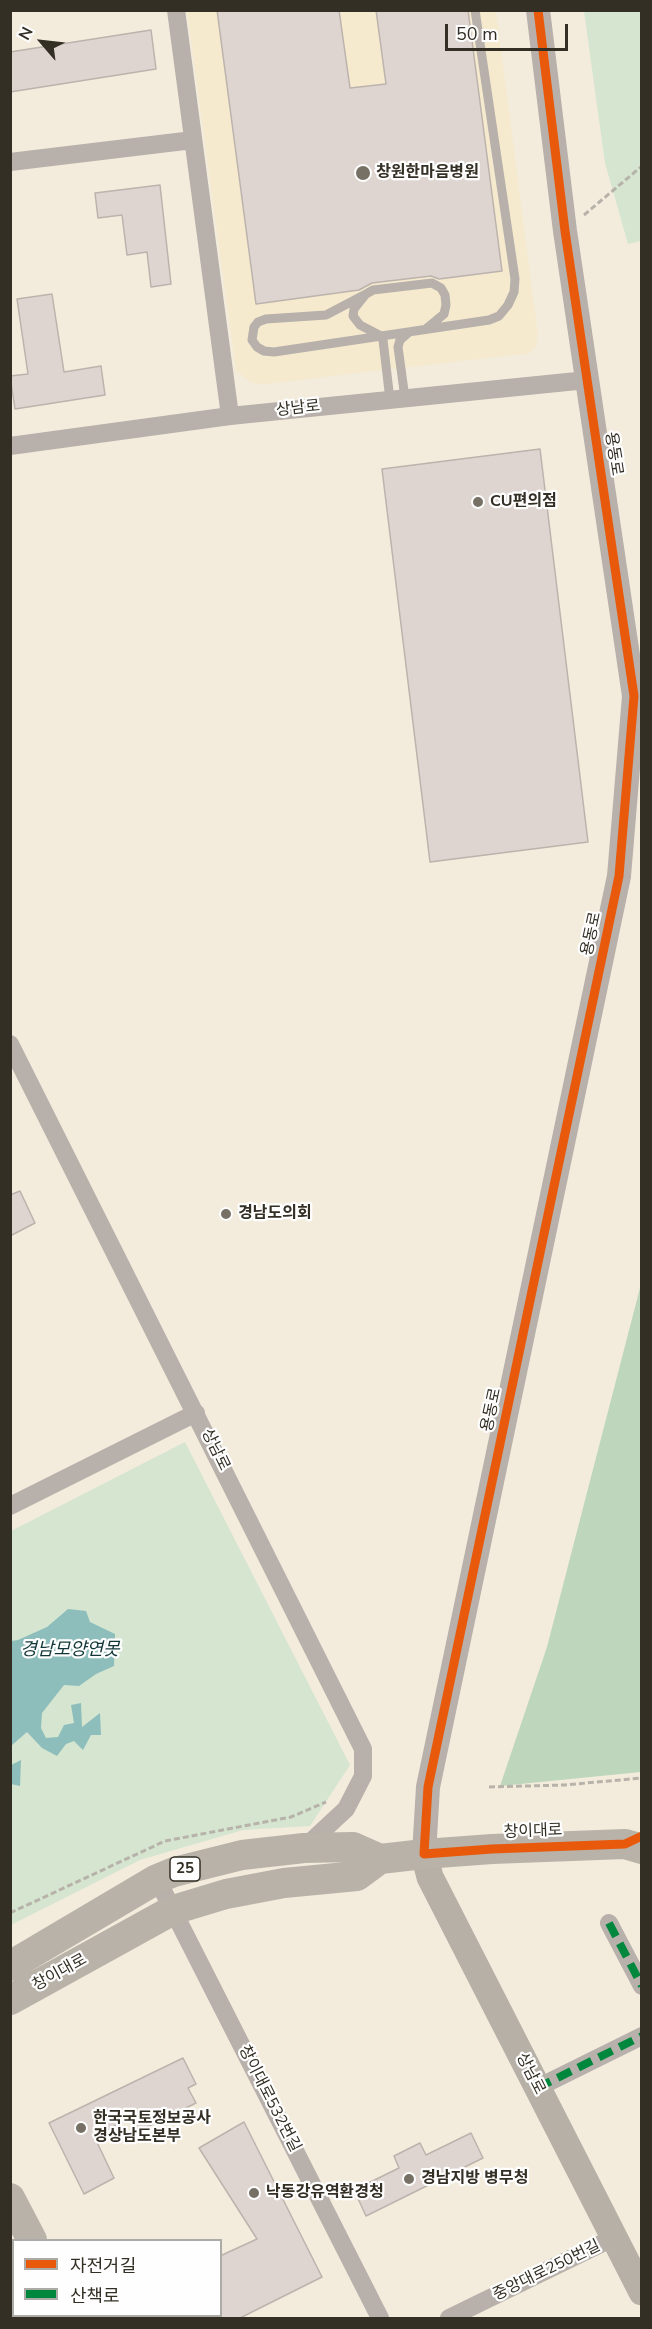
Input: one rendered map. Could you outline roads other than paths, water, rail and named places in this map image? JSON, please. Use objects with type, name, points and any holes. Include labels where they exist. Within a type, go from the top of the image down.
[{"type":"main road","name":"창이대로","points":[[10,2000],[173,1910],[226,1894],[273,1885],[357,1876],[380,1859],[492,1849],[636,1843]]},
{"type":"main road","name":"창이대로","points":[[10,1966],[157,1879],[242,1855],[304,1848],[353,1847],[380,1859]]},
{"type":"main road","name":"상남로","points":[[424,1854],[430,1877],[613,2238],[640,2286]]},
{"type":"main road","points":[[10,2198],[31,2239]]},
{"type":"street","points":[[176,10],[230,416]]},
{"type":"street","name":"용동로","points":[[424,1854],[428,1787],[619,876],[634,696],[565,231],[538,10]]},
{"type":"street","points":[[10,162],[193,140]]},
{"type":"street","name":"상남로","points":[[10,446],[230,416],[587,380]]},
{"type":"street","name":"상남로","points":[[10,1044],[363,1749],[363,1776],[346,1809],[304,1848]]},
{"type":"street","points":[[10,1506],[196,1413]]},
{"type":"street","name":"창이대로532번길","points":[[157,1879],[380,2319]]},
{"type":"street","points":[[609,1923],[642,1986]]},
{"type":"street","points":[[537,2088],[642,2036]]},
{"type":"street","name":"중앙대로250번길","points":[[449,2319],[613,2238]]},
{"type":"lane","points":[[398,399],[400,340],[407,334],[424,329],[435,323],[444,314],[447,305],[441,288],[426,283],[373,290],[326,315],[266,319],[258,322],[254,327],[252,340],[257,347],[264,351],[274,352],[424,329],[489,320],[500,316],[508,305],[514,292],[515,279],[475,10]]},
{"type":"lane","points":[[366,294],[354,309],[353,316],[360,325],[381,336],[398,399]]},
{"type":"water","name":"경남모양연못","points":[[68,1609],[86,1611],[90,1622],[115,1634],[114,1666],[96,1674],[79,1686],[64,1685],[42,1713],[41,1728],[46,1738],[58,1737],[64,1725],[74,1723],[71,1705],[81,1703],[82,1727],[100,1713],[101,1735],[91,1735],[83,1750],[74,1741],[66,1744],[57,1756],[42,1748],[27,1732],[11,1746],[11,1641],[47,1627]]},
{"type":"water","points":[[21,1760],[20,1786],[11,1784],[11,1765]]},
{"type":"place","name":"창원한마음병원","points":[[363,173]]},
{"type":"place","name":"CU편의점","points":[[478,502]]},
{"type":"place","name":"경남도의회","points":[[226,1214]]},
{"type":"place","name":"한국국토정보공사 경상남도본부","points":[[81,2128]]},
{"type":"place","name":"경남지방 병무청","points":[[409,2179]]},
{"type":"place","name":"낙동강유역환경청","points":[[254,2193]]}]
